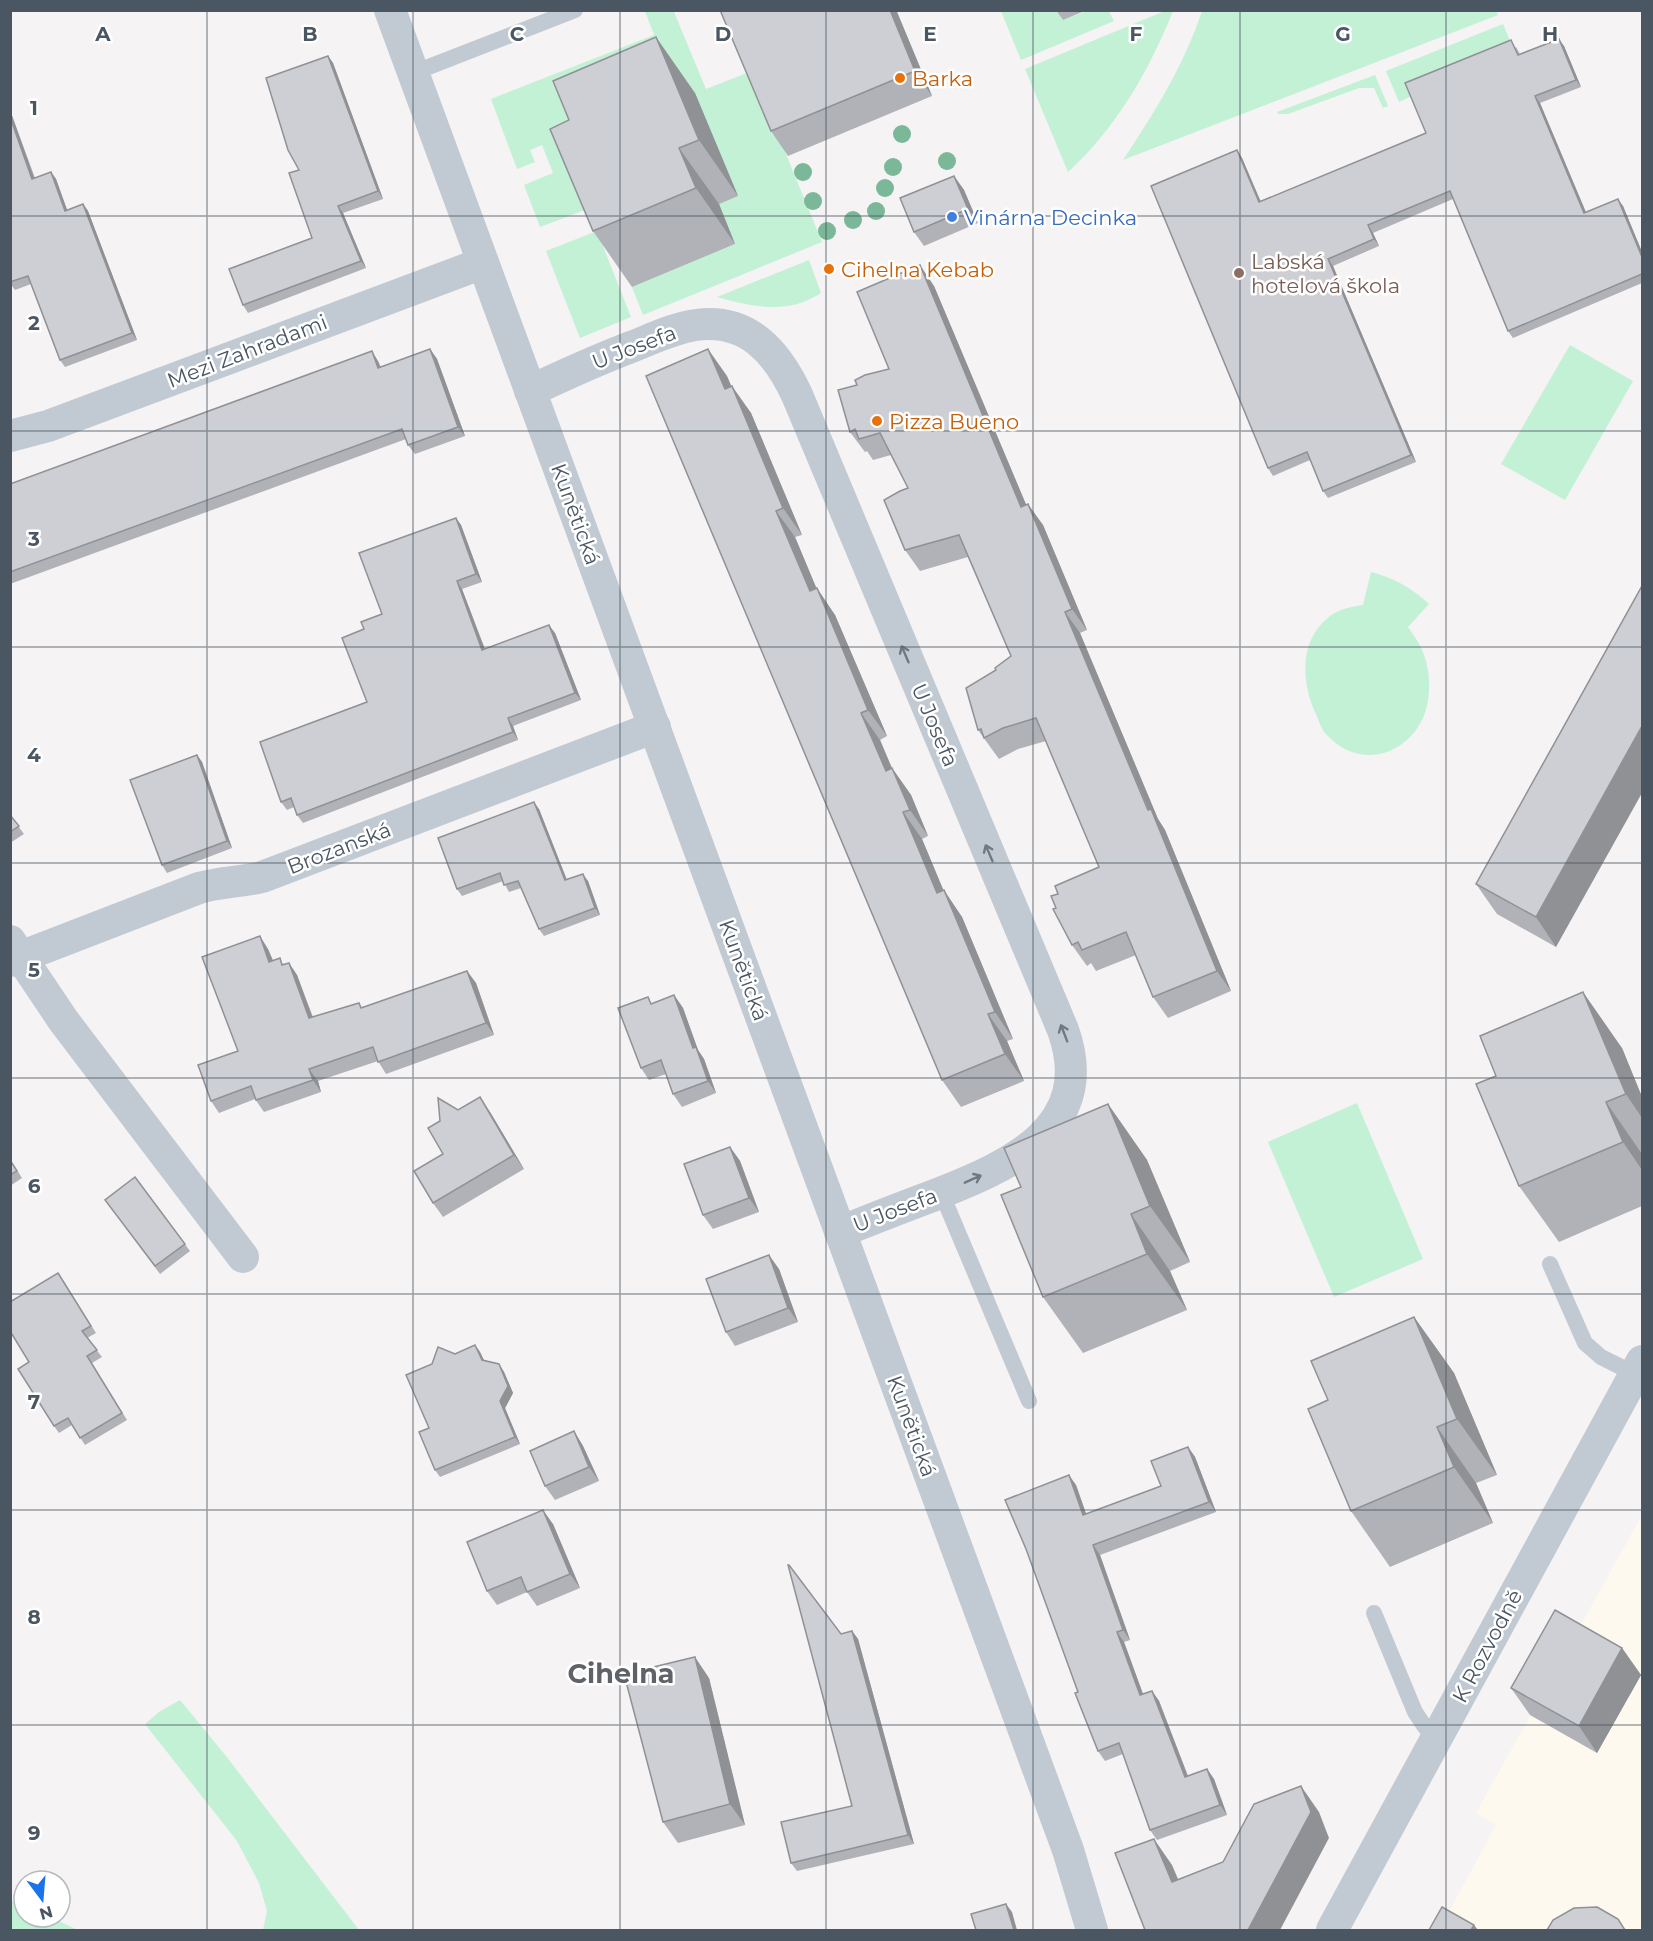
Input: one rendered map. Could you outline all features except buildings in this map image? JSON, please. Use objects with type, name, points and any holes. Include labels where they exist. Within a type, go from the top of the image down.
[{"type":"street","name":"Kunětická","points":[[390,10],[1068,1850],[1092,1930]]},
{"type":"street","name":"Mezi Zahradami","points":[[10,436],[48,426],[483,263]]},
{"type":"street","name":"U Josefa","points":[[530,391],[581,367],[677,329],[698,325],[720,325],[741,330],[754,337],[776,358],[788,375],[1063,1030],[1072,1062],[1069,1093],[1049,1129],[1034,1145],[1014,1160],[840,1232]]},
{"type":"street","name":"Brozanská","points":[[243,1257],[14,952],[214,883],[262,877],[655,727]]},
{"type":"street","name":"K Rozvodně","points":[[1332,1930],[1639,1367]]},
{"type":"lane","points":[[413,73],[575,10]]},
{"type":"lane","points":[[940,1192],[1029,1401]]},
{"type":"lane","points":[[1550,1264],[1585,1343],[1601,1357],[1639,1367]]},
{"type":"lane","points":[[1374,1613],[1415,1712],[1437,1738]]},
{"type":"shaded area","points":[[1642,1515],[1642,1930],[1439,1930],[1496,1825],[1476,1813]]},
{"type":"green space","points":[[1167,10],[1173,11],[1164,33],[1130,98],[1101,137],[1068,172],[1025,69]]},
{"type":"green space","points":[[1496,10],[1498,15],[1123,160],[1168,88],[1187,50],[1202,11]]},
{"type":"green space","points":[[645,11],[674,12],[706,89],[752,71],[822,242],[643,315],[632,287],[735,244],[719,204],[695,93],[592,137],[585,210],[540,227],[524,185],[553,173],[542,145],[530,150],[535,162],[517,169],[491,99],[654,35]]},
{"type":"green space","points":[[1001,11],[1059,11],[1063,20],[1087,11],[1109,11],[1114,21],[1021,60]]},
{"type":"green space","points":[[1503,24],[1513,48],[1399,102],[1386,71]]},
{"type":"green space","points":[[1375,75],[1388,106],[1383,108],[1374,88],[1359,88],[1288,114],[1277,112]]},
{"type":"green space","points":[[597,231],[631,317],[580,338],[546,251]]},
{"type":"green space","points":[[809,260],[821,293],[808,300],[783,307],[770,307],[743,304],[717,297]]},
{"type":"green space","points":[[1570,345],[1633,381],[1565,500],[1501,464]]},
{"type":"green space","points":[[1371,572],[1402,584],[1429,604],[1408,627],[1423,651],[1429,686],[1426,711],[1415,732],[1392,750],[1365,755],[1338,745],[1323,730],[1307,689],[1306,662],[1312,638],[1319,626],[1336,612],[1363,605]]},
{"type":"green space","points":[[1357,1103],[1423,1259],[1334,1297],[1268,1142]]},
{"type":"green space","points":[[180,1700],[226,1756],[359,1930],[263,1930],[267,1911],[259,1883],[237,1841],[145,1724],[159,1712]]},
{"type":"green space","points":[[11,1902],[12,1929],[72,1927],[78,1930],[11,1930]]},
{"type":"place","name":"Barka","points":[[900,78]]},
{"type":"place","name":"Vinárna Decinka","points":[[952,217]]},
{"type":"place","name":"Cihelna Kebab","points":[[829,269]]},
{"type":"place","name":"Labská hotelová škola","points":[[1239,273]]},
{"type":"place","name":"Pizza Bueno","points":[[877,421]]},
{"type":"district","name":"Cihelna","points":[[621,1673]]}]
